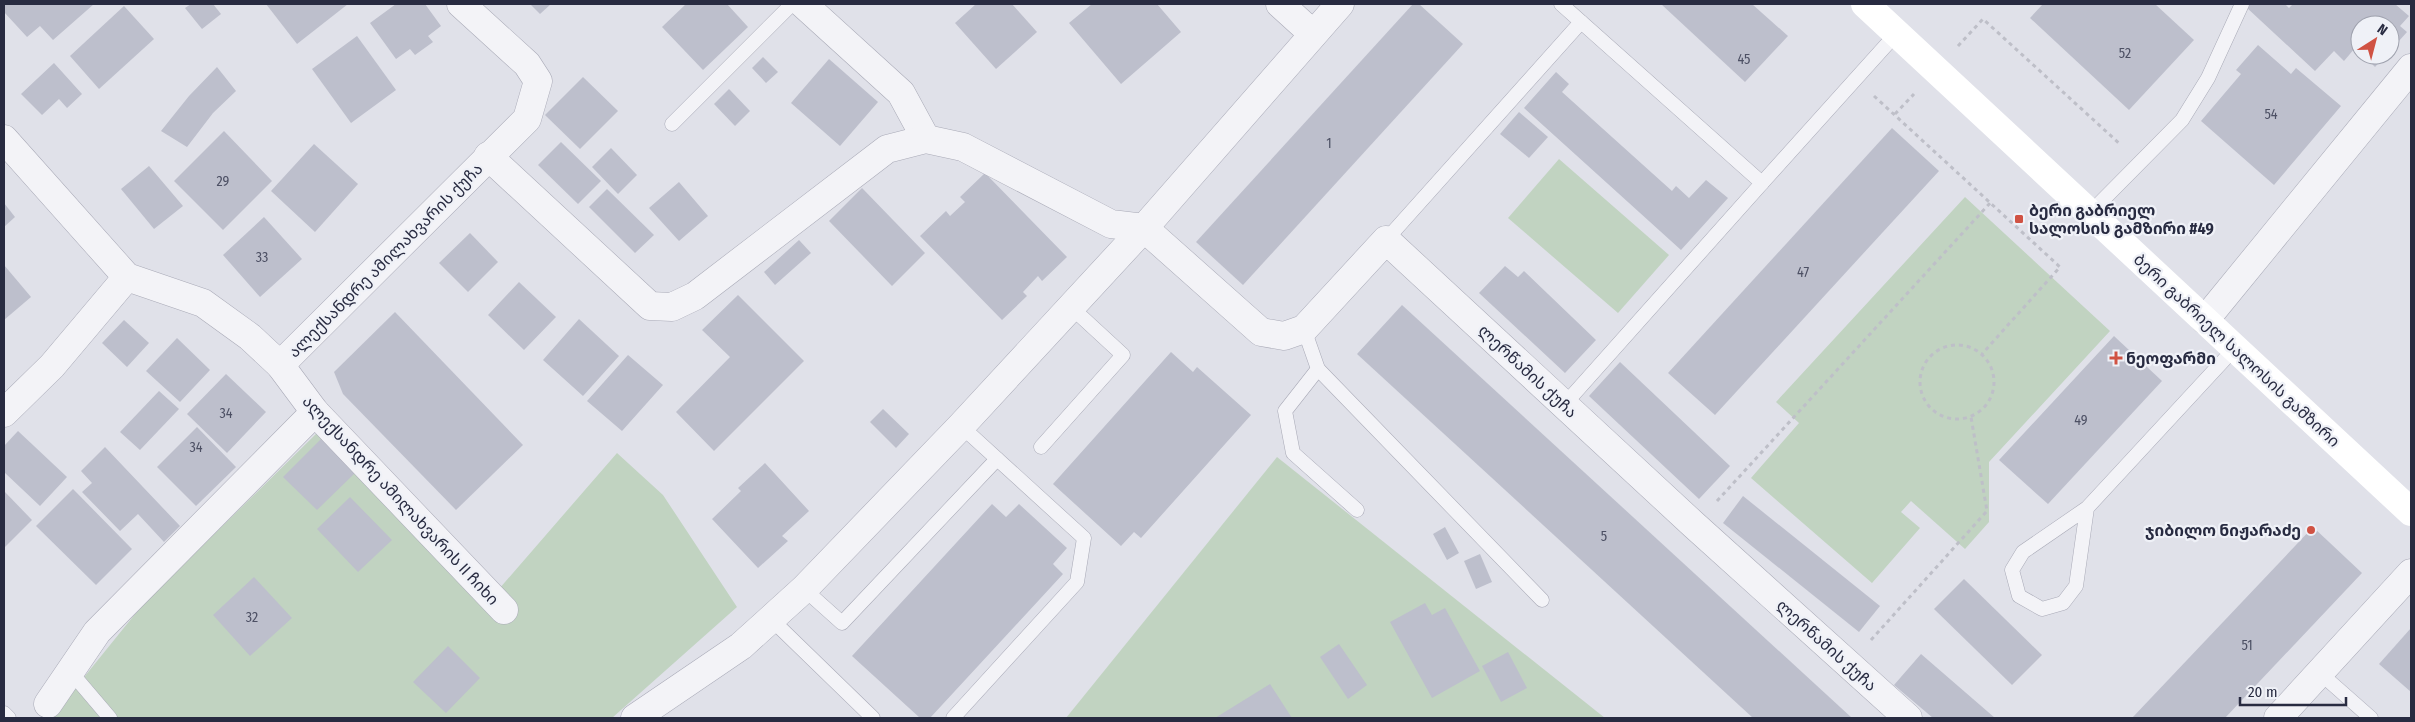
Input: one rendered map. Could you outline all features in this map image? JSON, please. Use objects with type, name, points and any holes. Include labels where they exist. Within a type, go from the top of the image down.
[{"type":"main road","name":"ბერი გაბრიელ სალოსის გამზირი","points":[[1865,4],[2411,512]]},
{"type":"street","points":[[461,4],[526,64],[538,81],[527,119],[488,156]]},
{"type":"street","points":[[802,4],[901,93],[926,139]]},
{"type":"street","points":[[1280,4],[1313,34]]},
{"type":"street","points":[[635,718],[741,646],[804,589],[1072,308],[1340,4]]},
{"type":"street","points":[[2205,320],[2411,68]]},
{"type":"street","points":[[4,139],[127,277],[52,366],[4,413]]},
{"type":"street","name":"ალექსანდრე ამილახვარის ქუჩა","points":[[127,277],[203,303],[250,337],[280,366],[488,156],[650,306],[672,307],[695,296],[887,148],[926,139],[963,147],[1111,224],[1144,228]]},
{"type":"street","points":[[1144,228],[1261,332],[1284,336],[1304,329],[1386,240]]},
{"type":"street","name":"ლერწამის ქუჩა","points":[[1386,240],[1694,525],[1908,718]]},
{"type":"street","name":"ალექსანდრე ამილახვარის II ჩიხი","points":[[280,366],[315,412],[504,610]]},
{"type":"street","points":[[48,704],[97,632],[315,412]]},
{"type":"street","points":[[2278,718],[2411,573]]},
{"type":"lane","points":[[672,124],[792,4]]},
{"type":"lane","points":[[1561,4],[1762,183]]},
{"type":"lane","points":[[2090,213],[2182,120],[2208,78],[2242,4]]},
{"type":"lane","points":[[1386,240],[1581,22]]},
{"type":"lane","points":[[1564,405],[1897,33]]},
{"type":"lane","points":[[1041,447],[1123,355],[1072,308]]},
{"type":"lane","points":[[1304,329],[1318,369],[1542,600]]},
{"type":"lane","points":[[2087,508],[2076,586],[2063,603],[2042,609],[2019,596],[2012,570],[2023,552],[2087,508],[2235,348]]},
{"type":"lane","points":[[1318,369],[1285,410],[1294,453],[1357,510]]},
{"type":"lane","points":[[953,718],[1077,582],[1084,538],[961,426]]},
{"type":"lane","points":[[804,589],[842,623],[997,459]]},
{"type":"lane","points":[[770,618],[874,718]]},
{"type":"lane","points":[[70,671],[110,718]]},
{"type":"lane","points":[[2320,673],[2371,718]]},
{"type":"lane","points":[[4,713],[9,718]]},
{"type":"path","points":[[1895,114],[1983,19],[2140,162]]},
{"type":"path","points":[[1855,79],[2060,266],[1982,354]]},
{"type":"path","points":[[1694,525],[1991,202]]},
{"type":"path","points":[[1955,345],[1969,347],[1982,354],[1990,364],[1994,376],[1994,389],[1990,400],[1982,410],[1971,417],[1956,420],[1943,417],[1931,409],[1922,397],[1920,382],[1922,369],[1930,356],[1941,348],[1955,345]]},
{"type":"path","points":[[1849,665],[1987,511],[1971,417]]},
{"type":"green space","points":[[1559,159],[1669,255],[1618,313],[1508,218]]},
{"type":"green space","points":[[1965,197],[2110,331],[1989,462],[1989,522],[1965,549],[1911,501],[1901,512],[1920,528],[1872,583],[1751,478],[1799,423],[1776,402]]},
{"type":"green space","points":[[320,430],[499,589],[617,453],[663,495],[737,607],[612,718],[51,718],[144,603]]},
{"type":"green space","points":[[1277,457],[1605,718],[1066,718]]},
{"type":"building","points":[[4,4],[94,4],[53,40],[40,26],[27,37],[4,12]]},
{"type":"building","points":[[191,4],[213,4],[221,14],[202,29],[185,8]]},
{"type":"building","points":[[266,4],[348,4],[297,44]]},
{"type":"building","points":[[396,4],[425,4],[441,26],[428,36],[433,42],[415,55],[410,49],[396,59],[370,23]]},
{"type":"building","points":[[530,4],[551,4],[540,14]]},
{"type":"building","points":[[686,4],[727,4],[748,27],[703,70],[662,27]]},
{"type":"building","points":[[976,4],[1012,4],[1037,32],[996,69],[955,23]]},
{"type":"building","points":[[1092,4],[1157,4],[1181,32],[1121,84],[1069,23]]},
{"type":"building","points":[[1413,4],[1419,4],[1463,44],[1243,285],[1196,242]]},
{"type":"building","points":[[1661,4],[1752,4],[1788,36],[1745,82]]},
{"type":"building","points":[[2043,4],[2155,4],[2194,40],[2129,110],[2030,18]]},
{"type":"building","points":[[2249,4],[2285,4],[2289,8],[2293,4],[2395,4],[2409,16],[2400,26],[2400,15],[2350,15],[2350,54],[2344,61],[2334,51],[2315,71],[2246,7]]},
{"type":"building","points":[[124,6],[154,39],[99,89],[70,56]]},
{"type":"building","points":[[2400,26],[2407,32],[2400,40]]},
{"type":"building","points":[[357,36],[396,90],[351,123],[312,69]]},
{"type":"building","points":[[2258,45],[2291,74],[2296,68],[2341,106],[2274,185],[2201,121],[2241,74],[2236,70]]},
{"type":"building","points":[[763,57],[778,72],[766,83],[752,68]]},
{"type":"building","points":[[829,59],[878,102],[840,146],[791,103]]},
{"type":"building","points":[[54,63],[82,94],[67,108],[59,99],[42,115],[21,94]]},
{"type":"building","points":[[217,67],[236,91],[213,113],[187,147],[161,131],[189,96]]},
{"type":"building","points":[[1556,72],[1569,84],[1562,92],[1672,191],[1676,186],[1689,198],[1706,180],[1728,198],[1681,250],[1524,108]]},
{"type":"building","points":[[583,77],[618,111],[580,149],[545,115]]},
{"type":"building","points":[[729,89],[750,111],[735,126],[714,104]]},
{"type":"building","points":[[1519,112],[1548,137],[1529,158],[1500,134]]},
{"type":"building","points":[[1892,128],[1939,171],[1715,415],[1668,373]]},
{"type":"building","points":[[224,131],[272,181],[223,230],[174,181]]},
{"type":"building","points":[[561,142],[601,181],[578,204],[538,165]]},
{"type":"building","points":[[314,144],[358,184],[315,232],[271,191]]},
{"type":"building","points":[[611,148],[637,175],[618,194],[592,167]]},
{"type":"building","points":[[149,166],[183,206],[154,229],[121,189]]},
{"type":"building","points":[[985,173],[1067,257],[1042,281],[1038,276],[1023,292],[1027,296],[1002,320],[920,236],[946,211],[950,216],[965,202],[960,197]]},
{"type":"building","points":[[679,182],[708,216],[679,241],[649,208]]},
{"type":"building","points":[[862,188],[925,253],[892,286],[829,221]]},
{"type":"building","points":[[607,189],[654,235],[635,253],[589,207]]},
{"type":"building","points":[[4,203],[15,217],[4,227]]},
{"type":"building","points":[[264,217],[302,259],[260,297],[223,255]]},
{"type":"building","points":[[470,233],[498,262],[468,292],[439,263]]},
{"type":"building","points":[[799,240],[811,253],[775,285],[764,272]]},
{"type":"building","points":[[4,265],[31,297],[4,320]]},
{"type":"building","points":[[1505,266],[1518,277],[1524,271],[1596,340],[1565,373],[1479,293]]},
{"type":"building","points":[[519,282],[556,317],[524,350],[488,315]]},
{"type":"building","points":[[738,295],[804,361],[714,451],[676,412],[730,357],[702,330]]},
{"type":"building","points":[[1402,305],[1852,718],[1753,718],[1357,354]]},
{"type":"building","points":[[395,312],[523,445],[456,510],[343,394],[334,372]]},
{"type":"building","points":[[579,319],[619,356],[583,396],[543,360]]},
{"type":"building","points":[[124,320],[149,343],[127,367],[102,343]]},
{"type":"building","points":[[2114,336],[2162,381],[2048,504],[1999,460]]},
{"type":"building","points":[[177,338],[210,370],[180,402],[146,371]]},
{"type":"building","points":[[1171,352],[1193,372],[1197,367],[1251,415],[1141,538],[1134,532],[1121,546],[1053,484]]},
{"type":"building","points":[[628,355],[663,385],[622,431],[587,401]]},
{"type":"building","points":[[1620,362],[1730,466],[1699,499],[1589,396]]},
{"type":"building","points":[[226,374],[266,412],[227,453],[187,414]]},
{"type":"building","points":[[159,391],[179,409],[140,450],[120,432]]},
{"type":"building","points":[[883,409],[909,434],[896,448],[870,422]]},
{"type":"building","points":[[197,427],[236,467],[196,506],[157,467]]},
{"type":"building","points":[[18,431],[67,477],[40,506],[4,472],[4,446]]},
{"type":"building","points":[[321,439],[355,473],[317,510],[283,477]]},
{"type":"building","points":[[105,447],[180,526],[164,542],[138,514],[120,531],[82,492],[92,483],[81,471]]},
{"type":"building","points":[[765,463],[809,511],[782,536],[788,541],[758,568],[712,519],[741,491],[738,488]]},
{"type":"building","points":[[73,489],[132,549],[96,585],[36,526]]},
{"type":"building","points":[[4,491],[32,520],[4,548]]},
{"type":"building","points":[[1743,496],[1880,606],[1859,632],[1723,523]]},
{"type":"building","points":[[350,497],[392,540],[358,572],[317,529]]},
{"type":"building","points":[[992,504],[1006,517],[1019,504],[1067,548],[1053,564],[1063,574],[930,718],[920,718],[852,656]]},
{"type":"building","points":[[1445,527],[1459,553],[1447,560],[1433,534]]},
{"type":"building","points":[[2313,527],[2362,573],[2225,718],[2132,718]]},
{"type":"building","points":[[1480,554],[1492,582],[1476,589],[1464,561]]},
{"type":"building","points":[[254,577],[292,618],[250,656],[213,615]]},
{"type":"building","points":[[1964,579],[2042,655],[2012,685],[1934,609]]},
{"type":"building","points":[[1425,603],[1432,615],[1445,608],[1480,671],[1432,698],[1390,622]]},
{"type":"building","points":[[2411,628],[2411,692],[2379,664]]},
{"type":"building","points":[[1339,644],[1367,685],[1348,699],[1320,657]]},
{"type":"building","points":[[448,646],[480,678],[446,713],[413,682]]},
{"type":"building","points":[[1508,652],[1527,688],[1501,702],[1482,666]]},
{"type":"building","points":[[1921,654],[1995,718],[1933,718],[1894,685]]},
{"type":"building","points":[[1270,684],[1292,718],[1215,718]]},
{"type":"place","name":"ბერი გაბრიელ სალოსის გამზირი #49","points":[[2019,219]]},
{"type":"place","name":"ნეოფარმი","points":[[2116,358]]},
{"type":"place","name":"ჯიბილო ნიჟარაძე","points":[[2311,530]]}]
